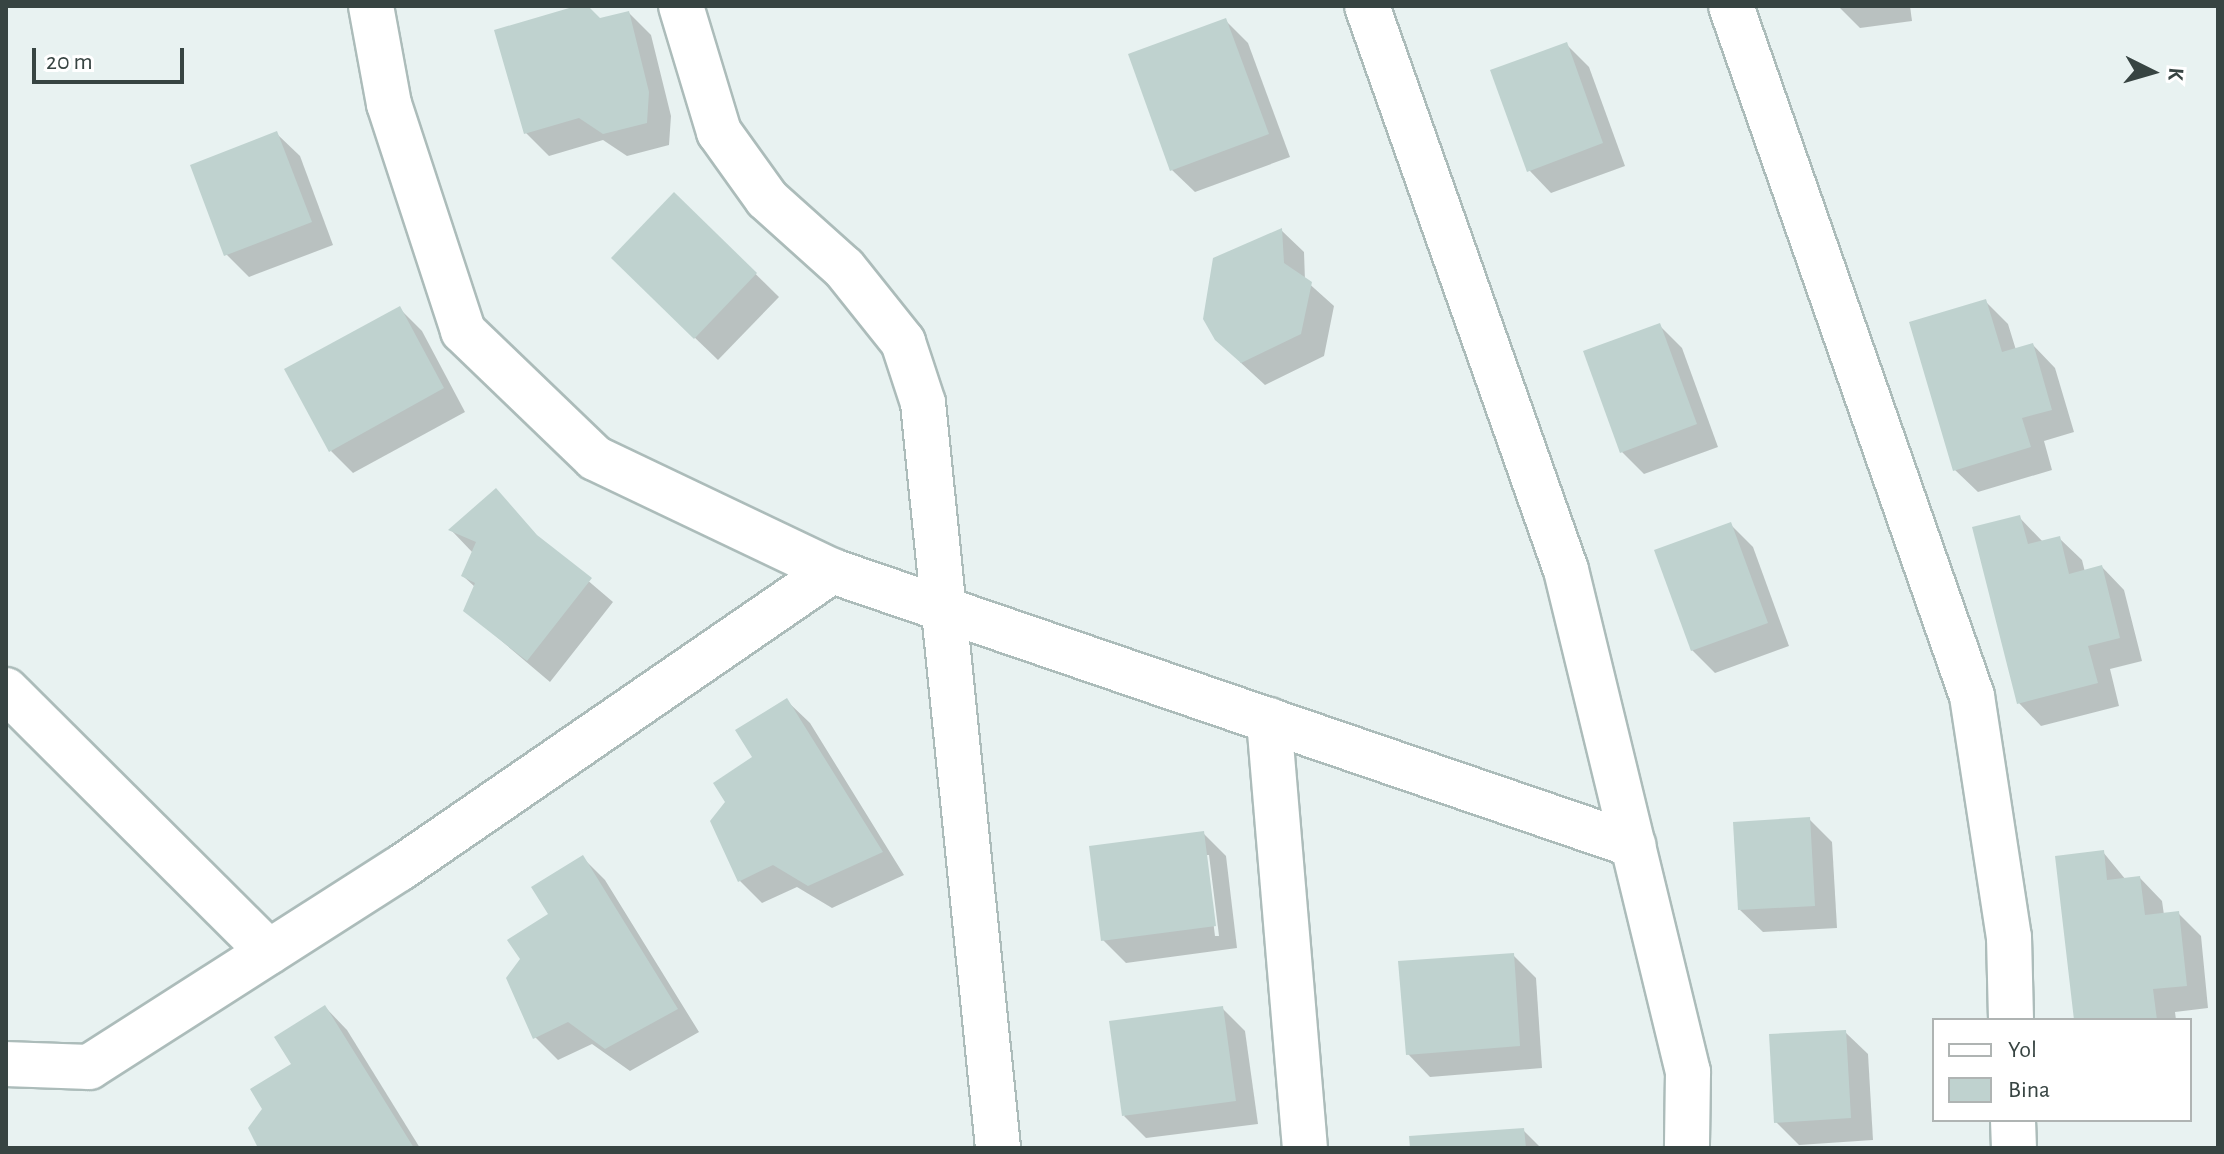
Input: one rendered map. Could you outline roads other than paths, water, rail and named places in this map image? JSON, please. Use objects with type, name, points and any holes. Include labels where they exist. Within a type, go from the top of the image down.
[{"type":"street","points":[[371,6],[389,104],[463,331],[595,458],[832,571],[1633,845]]},
{"type":"street","points":[[681,6],[719,132],[767,199],[844,268],[903,342],[923,403],[939,608],[982,955],[998,1148]]},
{"type":"street","points":[[1367,6],[1566,570],[1688,1072],[1687,1148]]},
{"type":"street","points":[[1731,6],[1972,696],[2009,937],[2011,1018]]},
{"type":"street","points":[[6,1064],[89,1067],[399,869],[832,571]]},
{"type":"street","points":[[6,690],[269,952]]},
{"type":"street","points":[[1269,720],[1305,1148]]},
{"type":"street","points":[[2013,1122],[2014,1148]]}]
